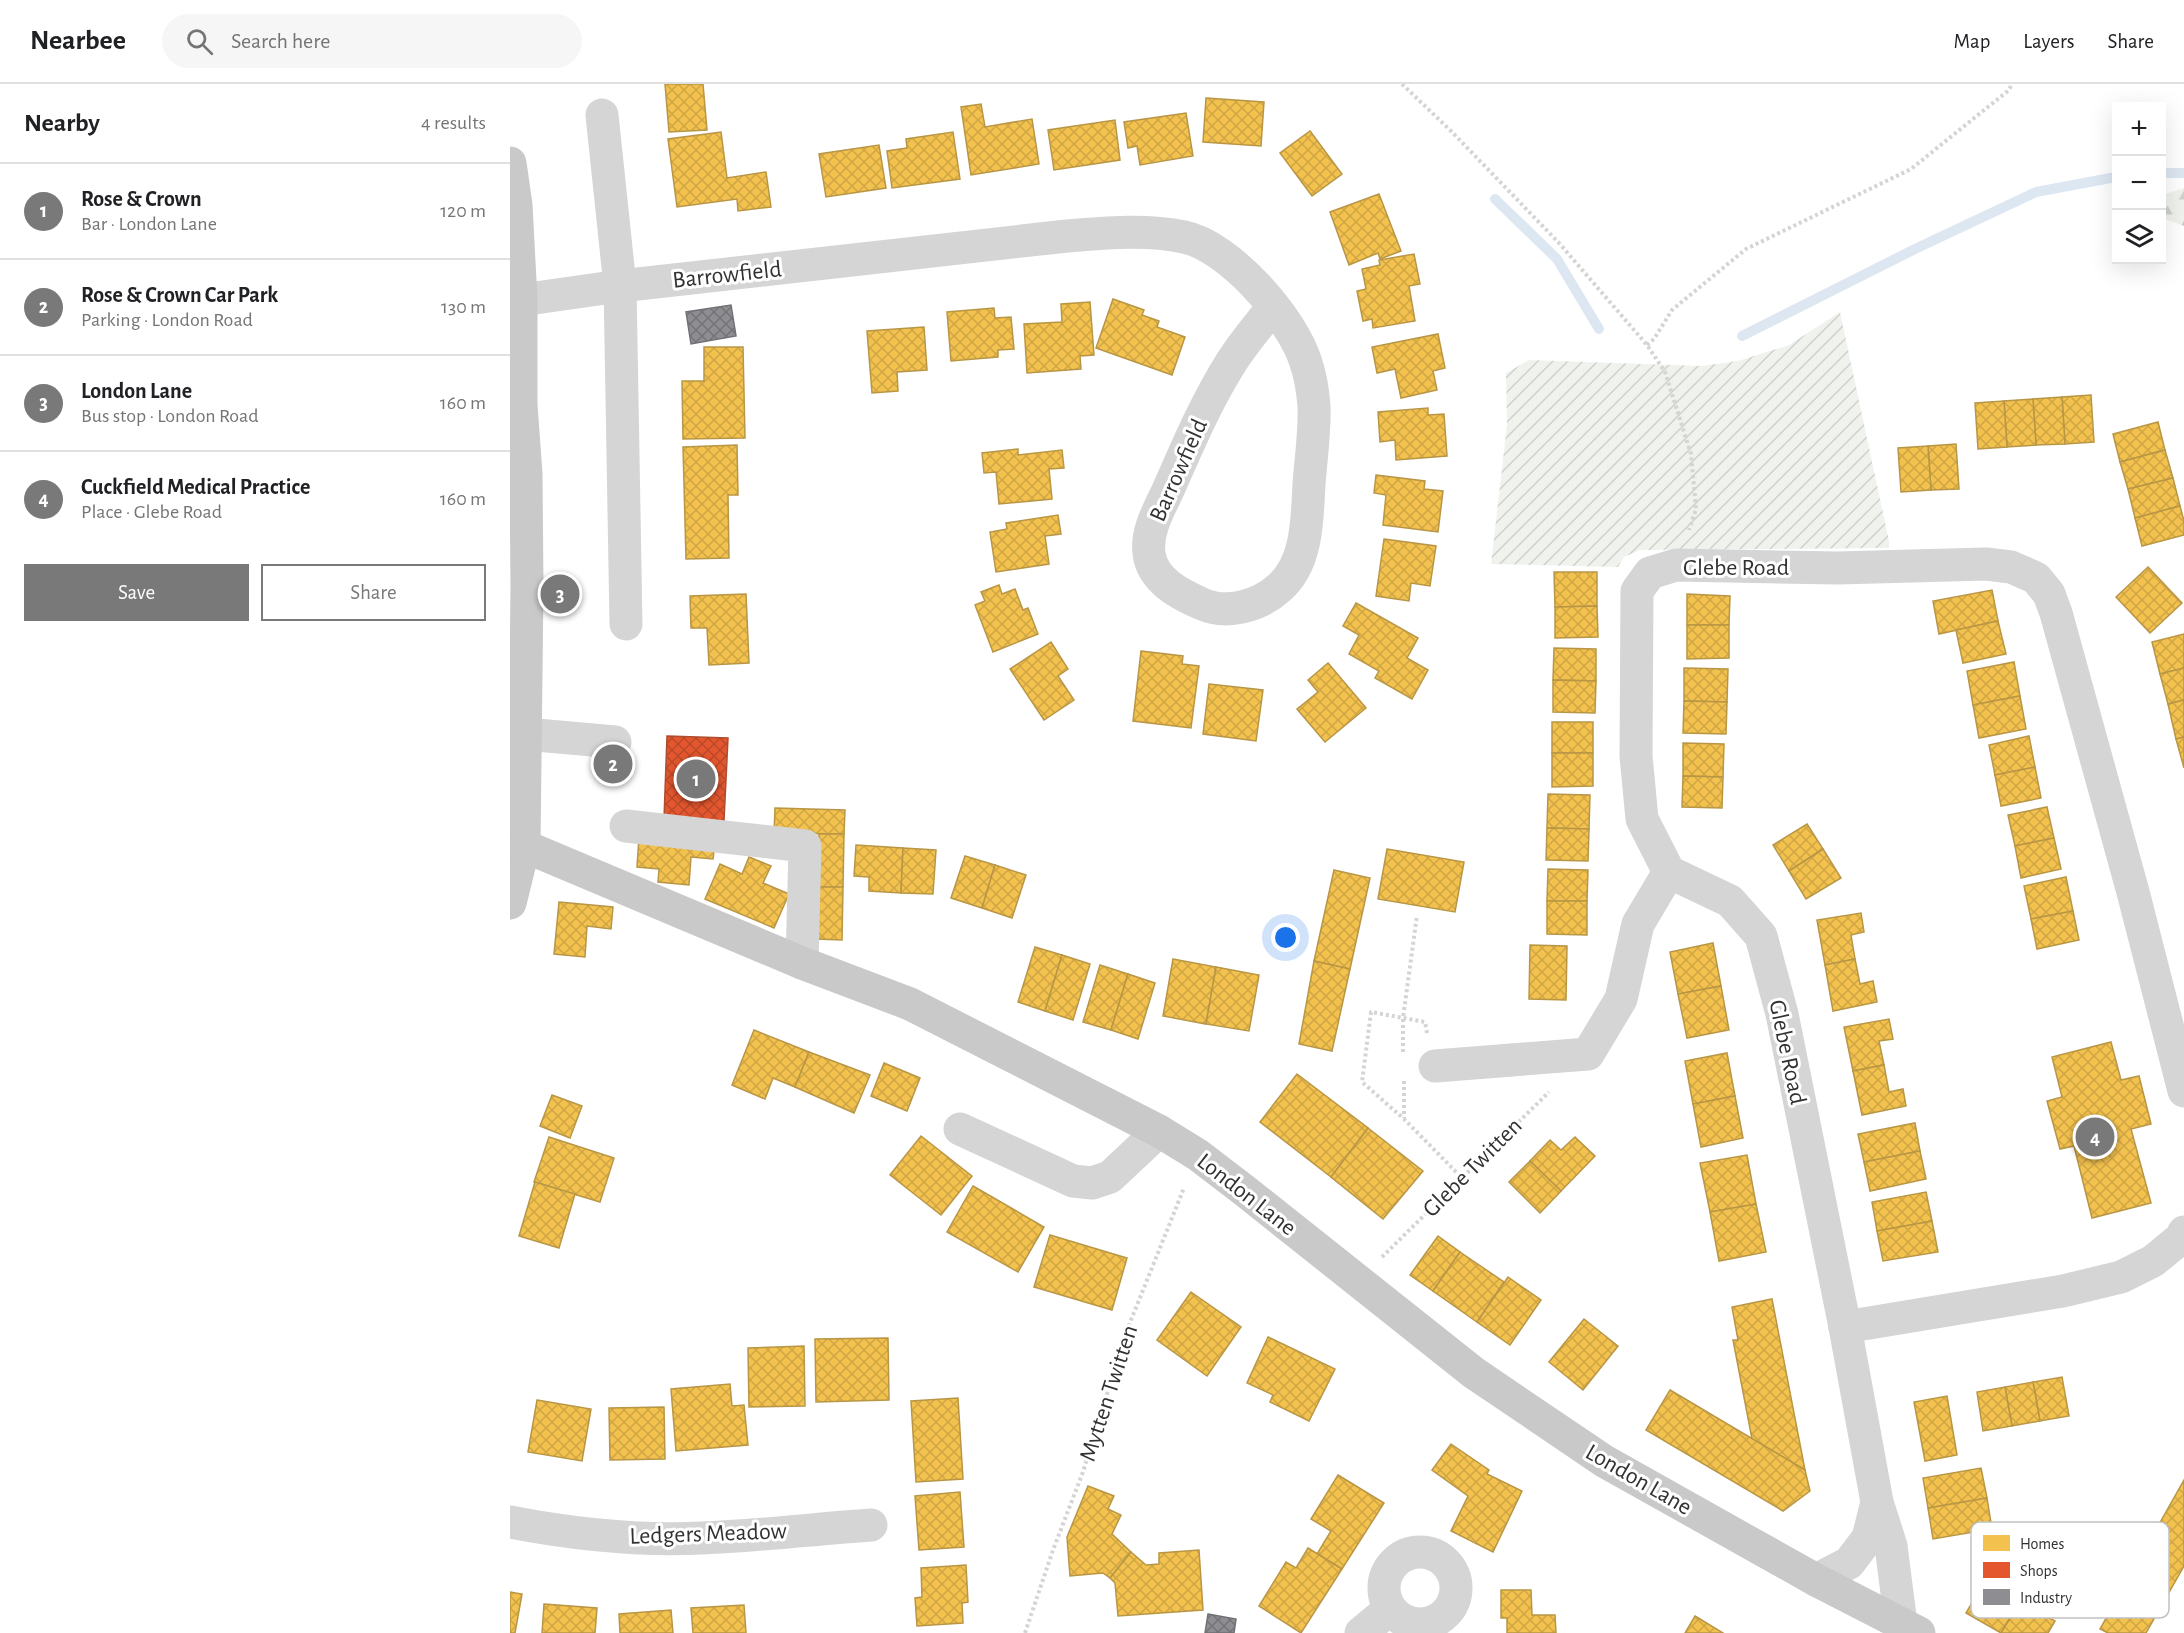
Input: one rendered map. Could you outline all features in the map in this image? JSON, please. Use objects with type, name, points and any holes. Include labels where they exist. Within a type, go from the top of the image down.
[{"type":"main road","points":[[510,163],[521,300],[521,405],[526,474],[528,587],[524,846],[510,903]]},
{"type":"main road","name":"London Lane","points":[[524,846],[802,963],[910,1004],[1159,1131],[1198,1155],[1245,1191],[1474,1373],[1604,1461],[1816,1580],[1910,1628]]},
{"type":"street","points":[[602,115],[620,286],[626,624]]},
{"type":"street","name":"Barrowfield","points":[[521,300],[620,286],[1067,236],[1131,231],[1186,237],[1213,249],[1240,268],[1273,307],[1293,333],[1306,362],[1314,405],[1306,534],[1295,570],[1280,588],[1260,602],[1233,609],[1206,606],[1180,594],[1156,574],[1149,554],[1149,532],[1202,414],[1232,360],[1273,307]]},
{"type":"street","name":"Glebe Road","points":[[1910,1628],[1891,1546],[1876,1502],[1845,1327],[1782,1014],[1761,936],[1730,901],[1669,872],[1642,819],[1636,756],[1637,591],[1650,573],[1676,565],[1838,568],[1986,564],[2011,567],[2036,578],[2049,594],[2056,613],[2182,1074]]},
{"type":"street","points":[[525,734],[615,742]]},
{"type":"street","points":[[626,826],[805,846],[802,963]]},
{"type":"street","points":[[1419,1064],[1588,1054],[1621,999],[1638,924],[1669,872]]},
{"type":"street","points":[[960,1129],[1072,1181],[1092,1183],[1110,1177],[1159,1131]]},
{"type":"street","points":[[1845,1327],[2063,1291],[2121,1277],[2153,1261],[2181,1238],[2184,1232]]},
{"type":"street","name":"Glebe Road","points":[[1816,1580],[1849,1563],[1868,1538],[1876,1502]]},
{"type":"street","name":"Ledgers Meadow","points":[[510,1522],[547,1529],[623,1537],[701,1539],[870,1525]]},
{"type":"street","points":[[1361,1633],[1390,1609]]},
{"type":"path","points":[[1402,84],[1559,243],[1647,345],[1665,372],[1690,454],[1696,509],[1676,565]]},
{"type":"path","points":[[1647,345],[1654,339],[1672,310],[1746,249],[1911,169],[2008,90],[2012,84]]},
{"type":"path","points":[[1417,915],[1403,1018],[1419,1064]]},
{"type":"path","name":"Glebe Twitten","points":[[1357,1282],[1588,1054]]},
{"type":"path","points":[[1404,1074],[1404,1119]]},
{"type":"path","name":"Mytten Twitten","points":[[1025,1633],[1083,1472],[1125,1335],[1198,1155]]},
{"type":"green space","points":[[2184,188],[2184,226],[2166,219],[2166,194]]},
{"type":"green space","points":[[1840,312],[1889,548],[1640,550],[1624,557],[1618,567],[1491,564],[1507,425],[1506,373],[1529,360],[1701,366],[1738,361],[1789,345]]},
{"type":"building: Homes","points":[[665,84],[703,84],[707,130],[669,132]]},
{"type":"building: Homes","points":[[1206,98],[1264,102],[1261,146],[1203,142]]},
{"type":"building: Homes","points":[[981,104],[985,127],[1032,119],[1039,164],[971,175],[961,107]]},
{"type":"building: Homes","points":[[1186,113],[1193,156],[1140,165],[1137,146],[1128,148],[1124,122]]},
{"type":"building: Homes","points":[[1115,120],[1120,160],[1054,170],[1048,130]]},
{"type":"building: Homes","points":[[1310,131],[1342,174],[1312,196],[1280,153]]},
{"type":"building: Homes","points":[[721,132],[727,178],[766,172],[771,207],[738,211],[737,199],[677,207],[668,139]]},
{"type":"building: Homes","points":[[953,132],[960,179],[892,188],[887,151],[907,148],[906,139]]},
{"type":"building: Homes","points":[[879,145],[886,188],[826,197],[819,154]]},
{"type":"building: Homes","points":[[1379,194],[1401,251],[1380,259],[1378,253],[1349,265],[1330,212]]},
{"type":"building: Homes","points":[[1414,254],[1420,284],[1409,286],[1415,321],[1373,328],[1372,319],[1363,321],[1357,291],[1366,289],[1362,269],[1380,265],[1379,260]]},
{"type":"building: Homes","points":[[1113,299],[1144,310],[1142,315],[1159,321],[1157,327],[1185,337],[1172,375],[1096,348]]},
{"type":"building: Homes","points":[[1090,302],[1094,355],[1080,356],[1081,369],[1027,373],[1024,324],[1062,322],[1061,304]]},
{"type":"building: Homes","points":[[994,308],[995,318],[1011,317],[1014,349],[998,350],[998,357],[951,361],[947,312]]},
{"type":"building: Homes","points":[[924,327],[927,370],[897,372],[898,391],[872,393],[867,331]]},
{"type":"building: Homes","points":[[1438,334],[1445,368],[1433,371],[1437,390],[1401,398],[1395,369],[1377,373],[1372,347]]},
{"type":"building: Homes","points":[[704,347],[743,347],[745,438],[683,439],[682,381],[704,381]]},
{"type":"building: Homes","points":[[2091,395],[2094,442],[2065,444],[2062,397]]},
{"type":"building: Homes","points":[[2062,397],[2065,444],[2036,445],[2033,399]]},
{"type":"building: Homes","points":[[2033,399],[2036,445],[2007,447],[2004,401]]},
{"type":"building: Homes","points":[[2004,401],[2007,447],[1978,449],[1975,403]]},
{"type":"building: Homes","points":[[1428,408],[1428,415],[1444,414],[1447,456],[1396,460],[1395,440],[1380,442],[1378,412]]},
{"type":"building: Homes","points":[[2158,422],[2165,450],[2120,462],[2113,434]]},
{"type":"building: Homes","points":[[1956,444],[1959,489],[1931,490],[1928,446]]},
{"type":"building: Homes","points":[[737,445],[738,495],[728,495],[729,558],[686,559],[683,447]]},
{"type":"building: Homes","points":[[1928,446],[1931,490],[1901,492],[1898,448]]},
{"type":"building: Homes","points":[[1018,449],[1018,455],[1062,450],[1064,468],[1049,469],[1052,499],[999,504],[996,472],[984,473],[982,453]]},
{"type":"building: Homes","points":[[2165,450],[2173,478],[2128,489],[2120,462]]},
{"type":"building: Homes","points":[[1376,475],[1425,481],[1424,489],[1443,491],[1438,532],[1383,525],[1386,495],[1374,493]]},
{"type":"building: Homes","points":[[2173,478],[2180,506],[2135,518],[2128,489]]},
{"type":"building: Homes","points":[[2180,506],[2184,521],[2184,535],[2142,546],[2135,518]]},
{"type":"building: Homes","points":[[1058,515],[1061,534],[1045,536],[1049,564],[996,572],[990,532],[1007,529],[1006,523]]},
{"type":"building: Homes","points":[[1384,539],[1436,546],[1430,586],[1411,583],[1409,601],[1376,596]]},
{"type":"building: Homes","points":[[2148,567],[2182,603],[2150,633],[2116,597]]},
{"type":"building: Homes","points":[[1554,572],[1597,572],[1597,606],[1555,607]]},
{"type":"building: Homes","points":[[999,585],[1002,594],[1015,589],[1023,610],[1028,608],[1038,634],[993,652],[975,605],[985,601],[981,592]]},
{"type":"building: Homes","points":[[1992,590],[1998,621],[1939,634],[1933,601]]},
{"type":"building: Homes","points":[[746,594],[749,663],[709,665],[707,628],[691,628],[690,596]]},
{"type":"building: Homes","points":[[1687,594],[1730,596],[1729,625],[1687,625]]},
{"type":"building: Homes","points":[[1356,603],[1418,638],[1407,658],[1428,670],[1412,699],[1375,678],[1379,671],[1349,654],[1359,635],[1343,626]]},
{"type":"building: Homes","points":[[1597,606],[1598,637],[1555,638],[1555,607]]},
{"type":"building: Homes","points":[[1998,621],[2006,654],[1963,663],[1956,630]]},
{"type":"building: Homes","points":[[1687,625],[1729,625],[1729,658],[1687,659]]},
{"type":"building: Homes","points":[[2184,634],[2184,668],[2160,674],[2152,642]]},
{"type":"building: Homes","points":[[1051,642],[1068,669],[1058,676],[1074,700],[1044,720],[1010,669]]},
{"type":"building: Homes","points":[[1554,648],[1596,649],[1596,681],[1553,680]]},
{"type":"building: Homes","points":[[1141,651],[1183,656],[1182,664],[1199,666],[1191,728],[1133,721]]},
{"type":"building: Homes","points":[[2014,662],[2020,696],[1973,705],[1967,671]]},
{"type":"building: Homes","points":[[1328,663],[1366,708],[1325,742],[1297,709],[1318,692],[1308,680]]},
{"type":"building: Homes","points":[[1684,668],[1728,669],[1727,702],[1684,701]]},
{"type":"building: Homes","points":[[2184,668],[2184,700],[2168,704],[2160,674]]},
{"type":"building: Homes","points":[[1553,680],[1596,681],[1595,713],[1553,712]]},
{"type":"building: Homes","points":[[1209,684],[1263,690],[1256,741],[1203,734]]},
{"type":"building: Homes","points":[[2020,696],[2026,729],[1979,738],[1973,705]]},
{"type":"building: Homes","points":[[2184,700],[2184,737],[2176,739],[2168,704]]},
{"type":"building: Homes","points":[[1684,701],[1727,702],[1726,734],[1683,733]]},
{"type":"building: Homes","points":[[1552,722],[1593,722],[1593,753],[1552,753]]},
{"type":"building: Homes","points":[[2029,736],[2035,767],[1995,775],[1989,745]]},
{"type":"building: Homes","points":[[2184,737],[2184,768],[2176,739]]},
{"type":"building: Homes","points":[[1683,743],[1724,744],[1723,777],[1683,776]]},
{"type":"building: Homes","points":[[1552,753],[1593,753],[1593,786],[1552,787]]},
{"type":"building: Homes","points":[[2035,767],[2041,798],[2001,806],[1995,775]]},
{"type":"building: Homes","points":[[1683,776],[1723,777],[1722,808],[1682,807]]},
{"type":"building: Homes","points":[[1548,794],[1590,795],[1589,829],[1547,828]]},
{"type":"building: Homes","points":[[2047,807],[2054,838],[2015,846],[2008,815]]},
{"type":"building: Homes","points":[[775,808],[845,810],[844,834],[774,833]]},
{"type":"building: Homes","points":[[1807,824],[1823,849],[1789,871],[1773,845]]},
{"type":"building: Homes","points":[[1547,828],[1589,829],[1588,861],[1546,860]]},
{"type":"building: Homes","points":[[819,834],[844,834],[843,887],[817,887]]},
{"type":"building: Homes","points":[[639,837],[715,844],[713,859],[691,857],[689,885],[658,882],[659,869],[637,867]]},
{"type":"building: Homes","points":[[2054,838],[2061,869],[2021,878],[2015,846]]},
{"type":"building: Homes","points":[[856,845],[903,848],[901,893],[869,891],[869,877],[854,876]]},
{"type":"building: Homes","points":[[903,848],[936,850],[933,894],[901,893]]},
{"type":"building: Homes","points":[[1387,849],[1464,862],[1455,912],[1378,899]]},
{"type":"building: Homes","points":[[1823,849],[1841,878],[1806,899],[1789,871]]},
{"type":"building: Homes","points":[[965,856],[995,865],[982,908],[951,898]]},
{"type":"building: Homes","points":[[749,857],[771,866],[763,883],[789,894],[774,928],[705,899],[720,864],[742,874]]},
{"type":"building: Homes","points":[[995,865],[1026,875],[1012,918],[982,908]]},
{"type":"building: Homes","points":[[1548,869],[1588,870],[1587,901],[1547,901]]},
{"type":"building: Homes","points":[[1334,870],[1370,878],[1350,969],[1314,961]]},
{"type":"building: Homes","points":[[2066,877],[2073,911],[2031,919],[2024,886]]},
{"type":"building: Homes","points":[[817,887],[843,887],[842,940],[816,939]]},
{"type":"building: Homes","points":[[1547,901],[1587,901],[1587,935],[1547,934]]},
{"type":"building: Homes","points":[[559,902],[613,907],[611,929],[587,926],[585,957],[554,954]]},
{"type":"building: Homes","points":[[2073,911],[2079,940],[2037,949],[2031,919]]},
{"type":"building: Homes","points":[[1861,913],[1864,932],[1851,935],[1855,959],[1825,965],[1817,920]]},
{"type":"building: Homes","points":[[1713,943],[1721,986],[1678,994],[1670,952]]},
{"type":"building: Homes","points":[[1530,945],[1567,946],[1566,1000],[1529,999]]},
{"type":"building: Homes","points":[[1035,947],[1062,955],[1045,1011],[1018,1002]]},
{"type":"building: Homes","points":[[1062,955],[1090,964],[1073,1020],[1045,1011]]},
{"type":"building: Homes","points":[[1173,959],[1216,967],[1206,1024],[1163,1016]]},
{"type":"building: Homes","points":[[1855,959],[1860,984],[1873,981],[1877,1002],[1833,1011],[1825,965]]},
{"type":"building: Homes","points":[[1314,961],[1350,969],[1332,1051],[1299,1044]]},
{"type":"building: Homes","points":[[1100,965],[1128,974],[1111,1030],[1083,1022]]},
{"type":"building: Homes","points":[[1216,967],[1259,975],[1249,1031],[1206,1024]]},
{"type":"building: Homes","points":[[1128,974],[1155,983],[1138,1039],[1111,1030]]},
{"type":"building: Homes","points":[[1721,986],[1729,1030],[1687,1038],[1678,994]]},
{"type":"building: Homes","points":[[1889,1019],[1893,1039],[1879,1041],[1884,1065],[1853,1071],[1844,1027]]},
{"type":"building: Homes","points":[[754,1030],[809,1052],[795,1087],[773,1078],[765,1099],[732,1085]]},
{"type":"building: Homes","points":[[2111,1042],[2121,1080],[2139,1076],[2151,1124],[2131,1129],[2151,1203],[2092,1218],[2074,1146],[2060,1149],[2047,1101],[2062,1097],[2052,1057]]},
{"type":"building: Homes","points":[[809,1052],[870,1075],[854,1113],[795,1087]]},
{"type":"building: Homes","points":[[1727,1053],[1735,1096],[1693,1104],[1685,1061]]},
{"type":"building: Homes","points":[[884,1063],[920,1078],[907,1111],[871,1096]]},
{"type":"building: Homes","points":[[1884,1065],[1889,1092],[1903,1089],[1906,1106],[1862,1115],[1853,1071]]},
{"type":"building: Homes","points":[[1297,1074],[1368,1128],[1331,1177],[1260,1122]]},
{"type":"building: Homes","points":[[552,1095],[582,1106],[570,1138],[540,1126]]},
{"type":"building: Homes","points":[[1735,1096],[1743,1138],[1701,1147],[1693,1104]]},
{"type":"building: Homes","points":[[1915,1123],[1920,1151],[1864,1162],[1858,1134]]},
{"type":"building: Homes","points":[[1368,1128],[1423,1171],[1383,1219],[1331,1177]]},
{"type":"building: Homes","points":[[921,1136],[972,1176],[941,1215],[890,1175]]},
{"type":"building: Homes","points":[[549,1137],[614,1158],[600,1202],[534,1182]]},
{"type":"building: Homes","points":[[1575,1137],[1595,1156],[1561,1191],[1530,1161],[1550,1140],[1561,1150]]},
{"type":"building: Homes","points":[[1920,1151],[1926,1179],[1870,1191],[1864,1162]]},
{"type":"building: Homes","points":[[1747,1155],[1756,1204],[1710,1212],[1700,1163]]},
{"type":"building: Homes","points":[[1530,1161],[1561,1191],[1540,1213],[1509,1182]]},
{"type":"building: Homes","points":[[535,1182],[575,1194],[559,1248],[519,1236]]},
{"type":"building: Homes","points":[[973,1186],[1044,1227],[1018,1272],[947,1232]]},
{"type":"building: Homes","points":[[1926,1192],[1932,1221],[1877,1231],[1872,1202]]},
{"type":"building: Homes","points":[[1756,1204],[1766,1252],[1719,1261],[1710,1212]]},
{"type":"building: Homes","points":[[1932,1221],[1938,1252],[1883,1261],[1877,1231]]},
{"type":"building: Homes","points":[[1050,1235],[1127,1258],[1112,1310],[1034,1287]]},
{"type":"building: Homes","points":[[1438,1236],[1460,1252],[1433,1291],[1410,1275]]},
{"type":"building: Homes","points":[[1460,1252],[1504,1282],[1477,1322],[1433,1291]]},
{"type":"building: Homes","points":[[1508,1277],[1541,1300],[1510,1345],[1477,1322]]},
{"type":"building: Homes","points":[[1191,1292],[1241,1327],[1207,1376],[1157,1340]]},
{"type":"building: Homes","points":[[1772,1299],[1805,1470],[1752,1439],[1733,1340],[1738,1340],[1732,1307]]},
{"type":"building: Homes","points":[[1584,1319],[1618,1346],[1583,1390],[1549,1362]]},
{"type":"building: Homes","points":[[1268,1337],[1335,1369],[1309,1421],[1270,1402],[1273,1395],[1247,1383]]},
{"type":"building: Homes","points":[[888,1338],[889,1400],[816,1402],[815,1339]]},
{"type":"building: Homes","points":[[804,1346],[805,1406],[749,1407],[748,1348]]},
{"type":"building: Homes","points":[[2062,1377],[2069,1416],[2040,1421],[2033,1382]]},
{"type":"building: Homes","points":[[2033,1382],[2040,1421],[2012,1426],[2005,1387]]},
{"type":"building: Homes","points":[[730,1384],[732,1406],[744,1405],[748,1445],[676,1451],[671,1389]]},
{"type":"building: Homes","points":[[2005,1387],[2012,1426],[1983,1431],[1977,1392]]},
{"type":"building: Homes","points":[[1670,1390],[1805,1470],[1810,1491],[1783,1511],[1646,1430]]},
{"type":"building: Homes","points":[[1947,1396],[1957,1455],[1925,1461],[1914,1402]]},
{"type":"building: Homes","points":[[958,1398],[963,1479],[916,1482],[911,1401]]},
{"type":"building: Homes","points":[[537,1400],[591,1409],[582,1461],[528,1452]]},
{"type":"building: Homes","points":[[664,1407],[665,1459],[610,1460],[609,1408]]},
{"type":"building: Homes","points":[[1451,1444],[1489,1470],[1487,1474],[1522,1491],[1493,1552],[1451,1531],[1468,1496],[1432,1470]]},
{"type":"building: Homes","points":[[1981,1468],[1987,1498],[1928,1508],[1923,1478]]},
{"type":"building: Homes","points":[[1338,1475],[1384,1503],[1342,1569],[1317,1554],[1331,1531],[1311,1519]]},
{"type":"building: Homes","points":[[2184,1480],[2184,1566],[2169,1592],[2169,1522],[2160,1522]]},
{"type":"building: Homes","points":[[1088,1486],[1114,1496],[1108,1509],[1121,1515],[1112,1534],[1131,1552],[1110,1578],[1103,1573],[1070,1576],[1067,1537]]},
{"type":"building: Homes","points":[[960,1492],[964,1547],[919,1550],[915,1496]]},
{"type":"building: Homes","points":[[1987,1498],[1991,1522],[1971,1522],[1971,1533],[1933,1539],[1928,1508]]},
{"type":"building: Homes","points":[[1308,1548],[1342,1569],[1301,1633],[1259,1606],[1286,1562],[1296,1568]]},
{"type":"building: Homes","points":[[1199,1550],[1203,1610],[1118,1616],[1115,1583],[1110,1578],[1131,1552],[1146,1565],[1159,1564],[1159,1553]]},
{"type":"building: Homes","points":[[966,1565],[968,1602],[962,1603],[963,1623],[917,1626],[915,1598],[922,1597],[921,1568]]},
{"type":"building: Homes","points":[[1501,1590],[1531,1590],[1532,1615],[1555,1615],[1556,1633],[1507,1633],[1507,1618],[1501,1618]]},
{"type":"building: Homes","points":[[510,1592],[522,1594],[515,1633],[510,1633]]},
{"type":"building: Homes","points":[[544,1604],[597,1608],[595,1633],[542,1633]]},
{"type":"building: Homes","points":[[1971,1604],[1971,1616],[1966,1613]]},
{"type":"building: Homes","points":[[744,1605],[746,1633],[693,1633],[691,1608]]},
{"type":"building: Homes","points":[[671,1610],[673,1633],[620,1633],[619,1614]]},
{"type":"building: Homes","points":[[1695,1616],[1723,1633],[1685,1633]]},
{"type":"building: Homes","points":[[1975,1618],[2010,1618],[2001,1633]]},
{"type":"building: Homes","points":[[2010,1618],[2050,1618],[2055,1621],[2048,1633],[2001,1633]]},
{"type":"building: Homes","points":[[2106,1618],[2155,1618],[2146,1633],[2108,1633],[2100,1629]]},
{"type":"building: Shops","points":[[667,736],[728,738],[724,821],[664,819]]},
{"type":"building: Industry","points":[[731,305],[736,336],[691,344],[686,312]]},
{"type":"building: Industry","points":[[1208,1614],[1236,1619],[1234,1633],[1205,1633]]},
{"type":"waterway","points":[[2166,173],[2184,173]]},
{"type":"waterway","points":[[1742,336],[1915,249],[2036,192],[2112,178]]},
{"type":"waterway","points":[[1495,199],[1557,259],[1599,329]]},
{"type":"place","name":"London Lane","points":[[560,594]]},
{"type":"place","name":"Rose & Crown Car Park","points":[[613,764]]},
{"type":"place","name":"Rose & Crown","points":[[696,779]]},
{"type":"place","name":"Cuckfield Medical Practice","points":[[2095,1137]]}]
